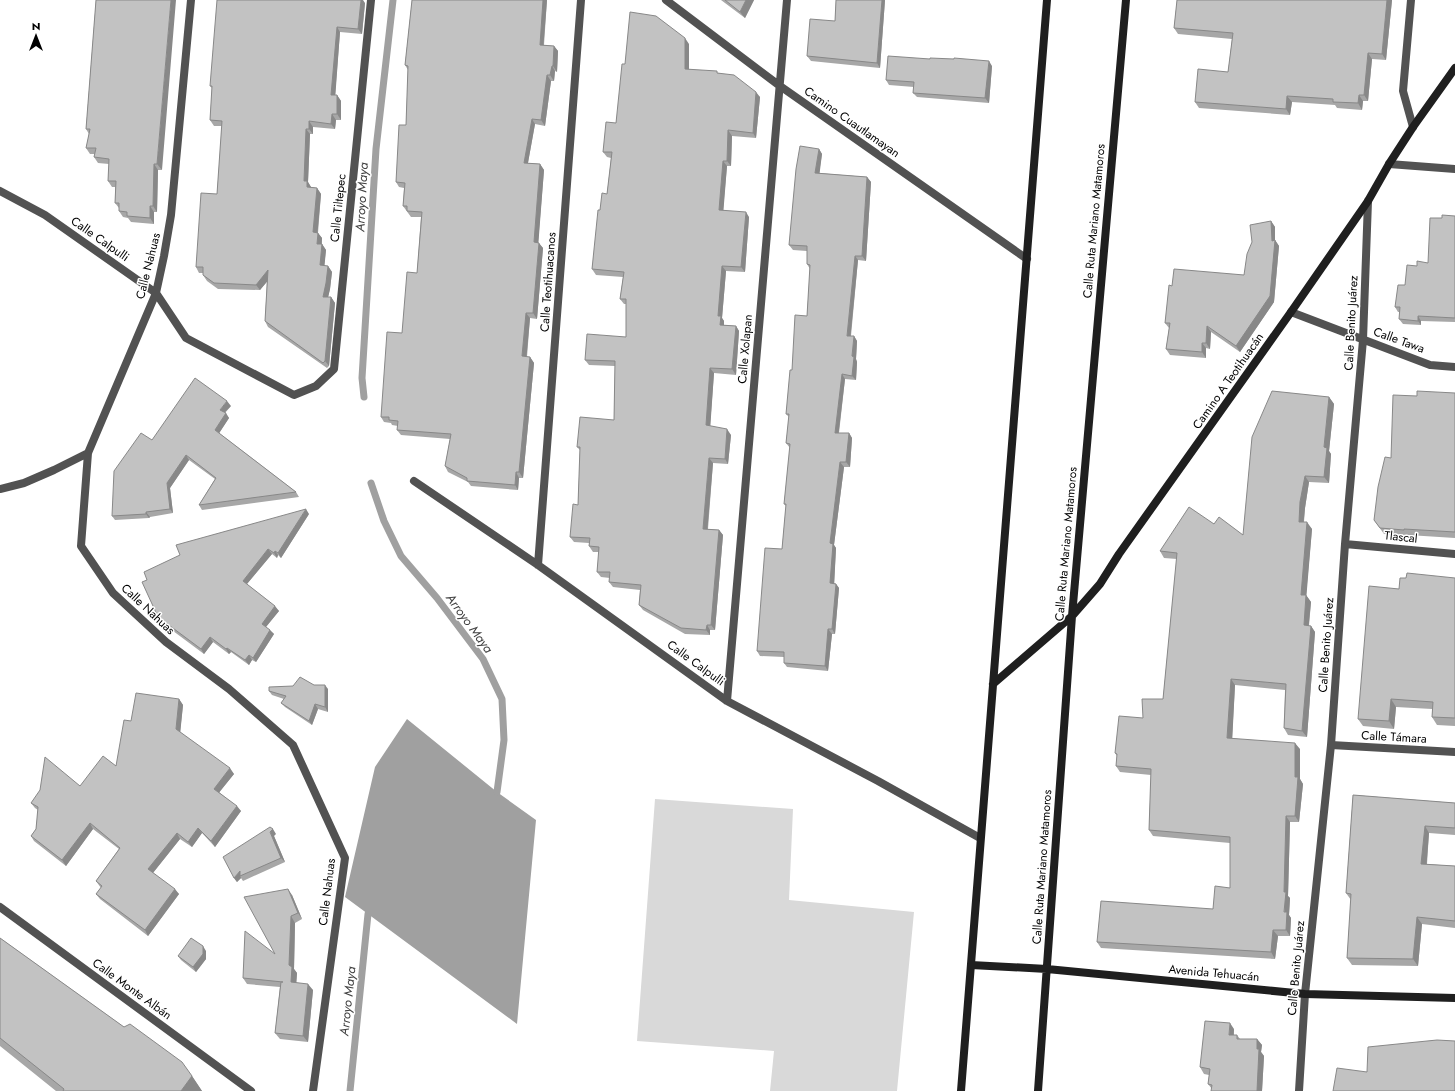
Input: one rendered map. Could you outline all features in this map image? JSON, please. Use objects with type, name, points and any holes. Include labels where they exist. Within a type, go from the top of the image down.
[{"type":"main road","points":[[961,1091],[1047,0]]},
{"type":"main road","name":"Calle Ruta Mariano Matamoros","points":[[1038,1091],[1072,616],[1126,0]]},
{"type":"main road","name":"Camino A Teotihuacán","points":[[993,684],[1072,616],[1100,584],[1119,554],[1368,201],[1389,164],[1413,127],[1455,68]]},
{"type":"main road","name":"Avenida Tehuacán","points":[[971,965],[1047,969],[1305,994],[1455,998]]},
{"type":"street","name":"Calle Nahuas","points":[[191,0],[171,215],[156,293],[88,453],[81,546],[114,593],[166,642],[229,689],[293,745],[345,858],[313,1091]]},
{"type":"street","name":"Calle Tiltepec","points":[[294,395],[316,386],[334,368],[371,0]]},
{"type":"street","name":"Calle Teotihuacanos","points":[[538,565],[581,0]]},
{"type":"street","name":"Camino Cuautlamayan","points":[[666,0],[780,86],[1027,259]]},
{"type":"street","name":"Calle Xolapan","points":[[727,701],[787,0]]},
{"type":"street","points":[[1411,0],[1402,91],[1413,127]]},
{"type":"street","points":[[1389,164],[1455,169]]},
{"type":"street","name":"Calle Calpulli","points":[[0,191],[45,215],[156,293],[186,338],[294,395]]},
{"type":"street","name":"Calle Benito Juárez","points":[[1300,1091],[1305,994],[1331,745],[1345,544],[1363,340],[1368,201]]},
{"type":"street","name":"Calle Tawa","points":[[1291,312],[1430,365],[1455,367]]},
{"type":"street","points":[[0,488],[24,483],[88,453]]},
{"type":"street","name":"Calle Calpulli","points":[[414,480],[538,565],[727,701],[878,781],[980,838]]},
{"type":"street","name":"Tlascal","points":[[1345,544],[1455,554]]},
{"type":"street","name":"Calle Támara","points":[[1331,745],[1455,752]]},
{"type":"street","name":"Calle Monte Albán","points":[[0,907],[251,1091]]},
{"type":"shaded area","points":[[407,719],[497,792],[536,820],[517,1024],[345,897],[375,767]]},
{"type":"shaded area","points":[[655,799],[793,809],[789,900],[914,912],[897,1091],[770,1091],[774,1051],[637,1041]]},
{"type":"building","points":[[96,0],[171,0],[157,164],[154,164],[153,206],[150,206],[150,218],[127,216],[127,212],[119,211],[119,203],[115,203],[116,181],[108,181],[109,159],[94,157],[96,148],[86,148],[90,129],[86,129]]},
{"type":"building","points":[[217,0],[361,0],[358,29],[337,27],[331,95],[337,95],[337,114],[332,114],[331,124],[309,121],[309,129],[306,129],[304,181],[307,181],[307,187],[317,188],[313,232],[318,233],[317,244],[322,244],[320,265],[328,266],[323,297],[331,297],[325,361],[323,363],[265,321],[268,270],[256,285],[214,283],[203,275],[203,267],[196,267],[201,193],[217,194],[222,121],[210,120],[212,86],[210,86]]},
{"type":"building","points":[[412,0],[543,0],[540,45],[554,46],[553,66],[550,75],[547,75],[541,120],[532,119],[524,163],[540,164],[534,242],[539,243],[533,313],[526,313],[522,356],[530,357],[519,472],[516,472],[515,485],[467,481],[467,478],[445,466],[451,434],[397,430],[398,421],[389,420],[389,417],[381,417],[387,332],[402,333],[407,272],[417,273],[422,212],[407,211],[407,206],[403,206],[405,183],[396,182],[399,125],[406,125],[408,66],[405,65]]},
{"type":"building","points":[[725,0],[746,0],[740,12]]},
{"type":"building","points":[[836,0],[882,0],[877,63],[807,56],[810,19],[835,21]]},
{"type":"building","points":[[1177,0],[1387,0],[1382,54],[1368,53],[1364,95],[1359,95],[1358,103],[1333,102],[1333,99],[1287,96],[1286,109],[1195,102],[1198,69],[1228,72],[1233,33],[1174,28]]},
{"type":"building","points":[[630,12],[656,16],[685,38],[685,69],[717,71],[717,73],[734,75],[756,92],[753,133],[728,130],[727,161],[723,161],[719,210],[746,212],[741,267],[722,266],[718,316],[721,316],[720,325],[736,326],[732,369],[710,368],[706,425],[727,429],[725,459],[709,458],[703,529],[719,530],[711,625],[707,625],[706,630],[681,628],[639,605],[641,585],[609,582],[610,572],[597,572],[599,547],[589,546],[590,538],[570,537],[573,504],[578,505],[580,447],[577,447],[580,417],[614,420],[615,361],[585,360],[587,334],[626,337],[626,299],[620,299],[624,272],[592,269],[598,210],[600,210],[602,193],[607,194],[612,152],[603,152],[606,122],[616,123],[622,64],[625,64]]},
{"type":"building","points":[[888,56],[930,59],[954,58],[989,61],[985,98],[913,93],[914,82],[886,80]]},
{"type":"building","points":[[800,146],[819,149],[815,173],[867,177],[862,256],[855,256],[847,336],[854,336],[852,376],[842,374],[835,433],[849,433],[846,462],[840,462],[830,543],[833,544],[830,583],[836,584],[832,629],[828,629],[825,666],[784,663],[784,652],[757,651],[765,548],[782,549],[786,504],[784,504],[790,444],[786,443],[789,414],[786,414],[790,370],[792,370],[795,315],[807,316],[810,265],[807,264],[807,246],[789,245],[796,169]]},
{"type":"building","points":[[1442,215],[1455,216],[1455,318],[1418,316],[1418,321],[1399,319],[1400,307],[1395,307],[1398,285],[1405,285],[1407,265],[1417,266],[1417,261],[1428,263],[1430,218],[1442,218]]},
{"type":"building","points":[[1271,221],[1272,241],[1275,240],[1270,296],[1236,346],[1207,326],[1206,343],[1202,343],[1202,352],[1166,349],[1170,323],[1165,323],[1169,285],[1172,286],[1174,269],[1244,275],[1247,254],[1252,242],[1250,225]]},
{"type":"building","points":[[195,378],[227,401],[220,410],[226,413],[215,430],[296,492],[199,505],[216,478],[186,455],[167,483],[170,509],[146,512],[146,514],[112,516],[114,471],[141,433],[152,440]]},
{"type":"building","points":[[1272,391],[1329,397],[1324,447],[1327,448],[1324,477],[1305,476],[1300,502],[1299,522],[1307,522],[1301,595],[1306,595],[1304,625],[1311,626],[1302,731],[1284,728],[1286,684],[1231,679],[1227,738],[1295,743],[1295,777],[1298,777],[1295,816],[1286,816],[1284,892],[1286,892],[1284,912],[1287,912],[1286,930],[1273,930],[1271,952],[1097,942],[1101,901],[1213,909],[1215,886],[1230,888],[1230,837],[1149,830],[1151,769],[1116,766],[1117,754],[1115,753],[1119,716],[1143,718],[1142,699],[1163,699],[1177,553],[1160,551],[1189,507],[1214,524],[1219,517],[1243,535],[1252,437]]},
{"type":"building","points":[[1417,391],[1455,393],[1455,532],[1380,528],[1374,520],[1378,487],[1385,457],[1391,458],[1393,395],[1417,396]]},
{"type":"building","points":[[306,509],[278,553],[275,551],[274,553],[268,549],[243,581],[275,606],[262,624],[270,630],[253,658],[249,655],[245,660],[227,648],[226,649],[210,637],[201,649],[158,617],[142,582],[147,580],[144,572],[180,555],[176,545]]},
{"type":"building","points":[[1407,573],[1455,578],[1455,718],[1432,717],[1433,702],[1391,699],[1389,721],[1358,719],[1369,586],[1399,589],[1400,578],[1406,578]]},
{"type":"building","points":[[300,677],[314,685],[325,685],[325,707],[315,704],[309,721],[281,703],[286,696],[269,691],[269,687],[293,686]]},
{"type":"building","points":[[136,693],[179,699],[176,729],[230,768],[214,789],[237,806],[211,841],[198,828],[188,842],[177,833],[148,869],[175,889],[145,930],[96,894],[102,886],[96,881],[120,848],[90,823],[62,860],[31,836],[36,829],[38,807],[31,803],[40,790],[45,757],[80,786],[103,756],[116,766],[124,720],[131,721]]},
{"type":"building","points":[[1353,795],[1455,803],[1455,828],[1425,826],[1421,864],[1455,866],[1455,921],[1417,917],[1413,959],[1347,958],[1351,894],[1346,893]]},
{"type":"building","points":[[270,827],[273,829],[270,832],[281,858],[240,876],[240,871],[234,878],[223,857]]},
{"type":"building","points":[[288,889],[298,913],[291,916],[289,965],[292,967],[291,982],[308,984],[303,1036],[275,1033],[281,982],[283,982],[243,978],[245,931],[275,954],[244,897]]},
{"type":"building","points":[[0,938],[124,1027],[130,1024],[182,1062],[192,1076],[181,1091],[63,1091],[64,1089],[0,1038]]},
{"type":"building","points":[[191,938],[203,946],[203,954],[193,967],[178,956]]},
{"type":"building","points":[[1205,1021],[1230,1023],[1229,1035],[1237,1035],[1237,1039],[1257,1039],[1257,1049],[1259,1049],[1257,1091],[1211,1091],[1212,1085],[1208,1084],[1210,1069],[1200,1067]]},
{"type":"building","points":[[1437,1040],[1455,1041],[1455,1091],[1333,1091],[1337,1068],[1367,1072],[1368,1047]]},
{"type":"waterway","name":"Arroyo Maya","points":[[364,397],[362,378],[376,149],[393,0]]},
{"type":"waterway","name":"Arroyo Maya","points":[[371,483],[384,521],[401,556],[437,598],[483,659],[502,699],[504,740],[497,792]]},
{"type":"waterway","name":"Arroyo Maya","points":[[350,1091],[368,914]]}]
